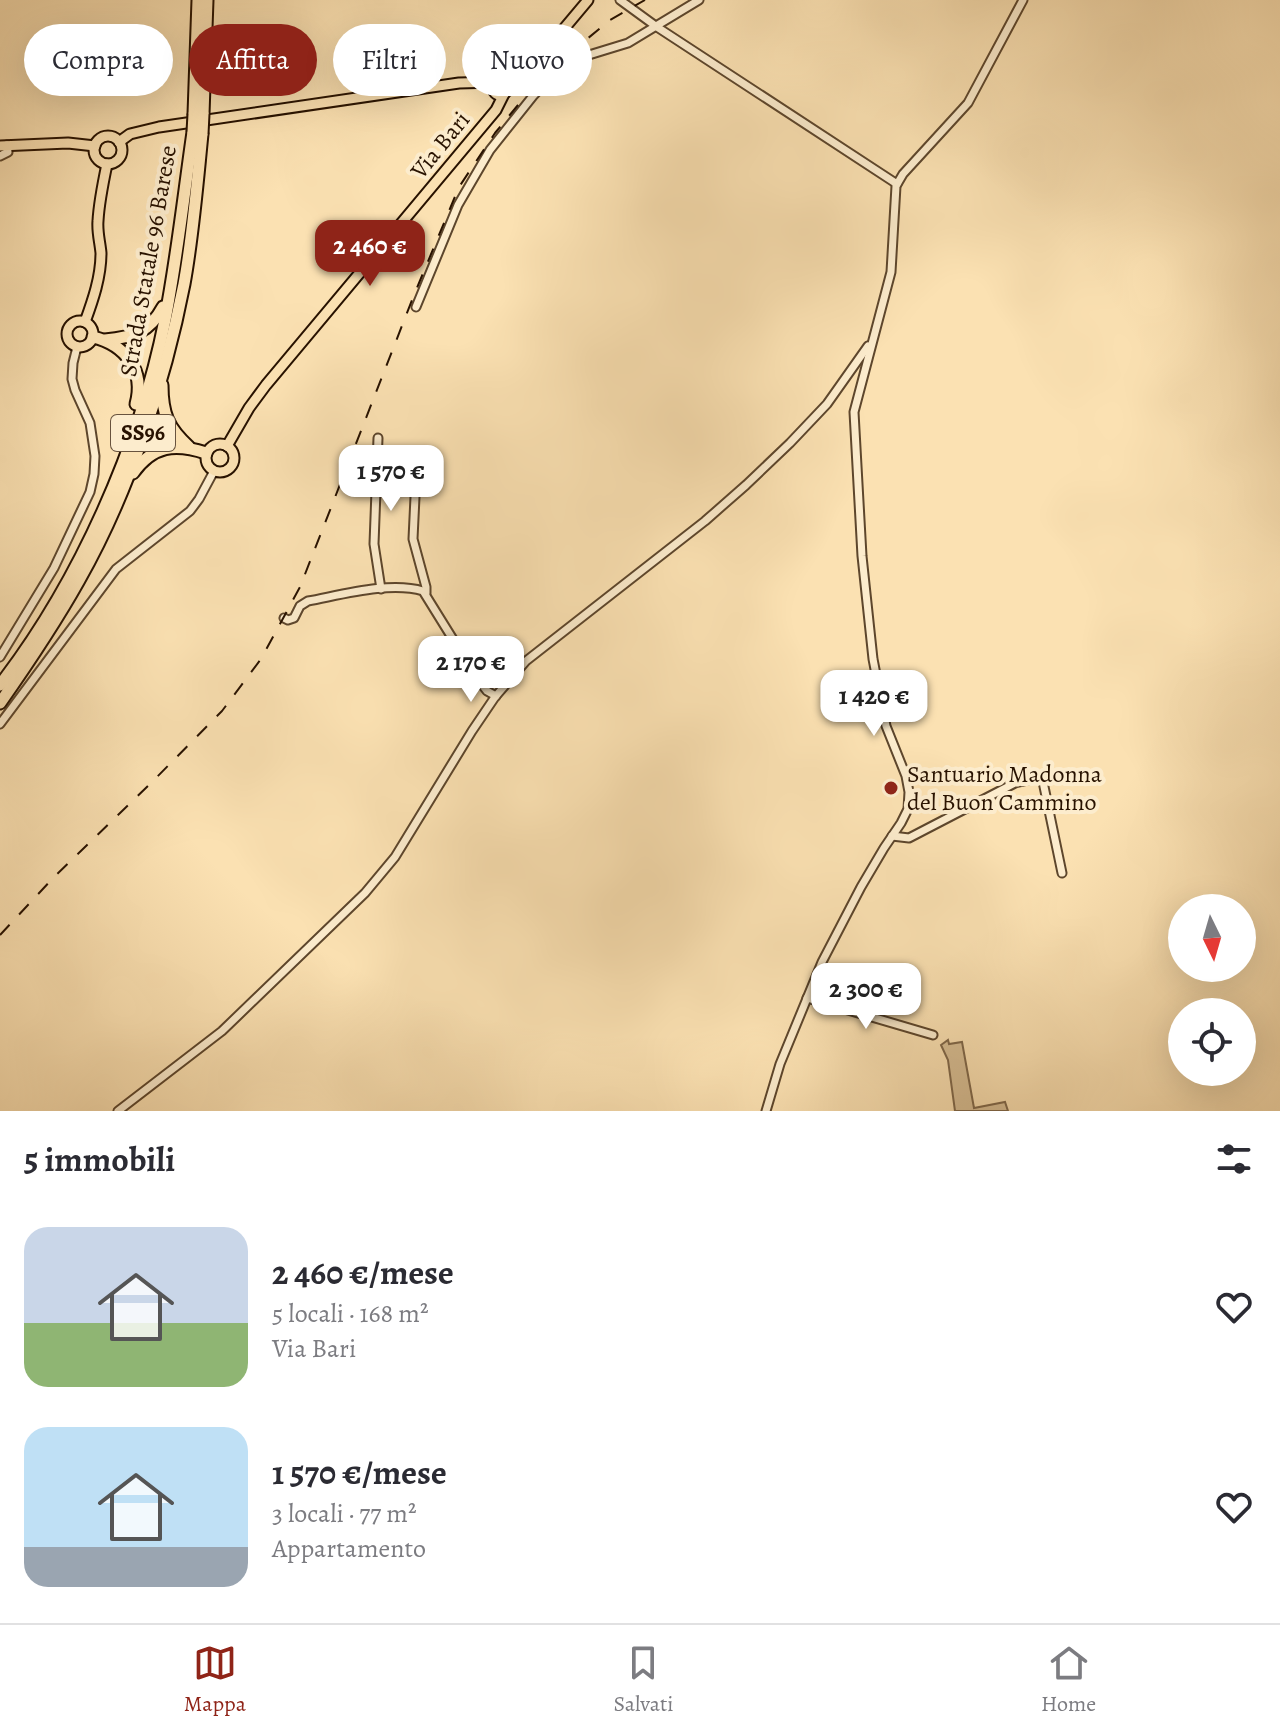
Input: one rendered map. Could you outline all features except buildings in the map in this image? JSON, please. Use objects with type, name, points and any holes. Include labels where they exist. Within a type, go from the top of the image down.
[{"type":"highway","name":"Strada Statale 96 Barese","points":[[0,703],[80,579],[162,375],[184,281],[198,133],[198,0]]},
{"type":"highway","name":"Strada Statale 96 Barese","points":[[198,114],[207,0]]},
{"type":"highway","name":"Strada Statale 96 Barese","points":[[0,685],[44,620],[121,480],[165,320],[198,133]]},
{"type":"highway","points":[[99,338],[134,336],[151,325],[163,308],[171,280]]},
{"type":"highway","points":[[99,338],[119,347],[136,369],[139,389],[124,439],[121,480]]},
{"type":"highway","points":[[162,375],[165,414],[174,432],[190,447],[206,453]]},
{"type":"highway","points":[[121,480],[152,454],[167,448],[190,447]]},
{"type":"main road","points":[[567,24],[588,0]]},
{"type":"main road","points":[[119,142],[130,134],[159,127],[462,83]]},
{"type":"main road","name":"Via Bari","points":[[214,471],[222,472],[230,468],[233,452],[227,446],[249,408],[491,114],[497,96]]},
{"type":"main road","points":[[112,137],[119,142],[121,155],[115,162],[107,164],[95,156],[99,139],[112,137]]},
{"type":"main road","points":[[4,146],[68,143],[95,146]]},
{"type":"main road","points":[[85,322],[100,270],[99,208],[107,164]]},
{"type":"main road","points":[[77,321],[85,322],[99,338],[89,345],[77,347],[68,340],[68,328],[77,321]]},
{"type":"main road","points":[[214,471],[207,465],[206,453],[215,444],[227,446]]},
{"type":"street","points":[[620,0],[897,184]]},
{"type":"street","points":[[416,307],[458,205],[490,150],[523,108],[566,62],[628,43],[699,0]]},
{"type":"street","points":[[766,1111],[780,1064],[822,962],[908,809],[906,776],[886,726],[873,659],[862,556],[854,412],[891,272],[897,184],[968,103],[1023,0]]},
{"type":"street","points":[[0,156],[8,152],[4,146]]},
{"type":"street","points":[[118,1111],[222,1031],[365,893],[395,857],[496,696],[526,661],[705,521],[746,485],[827,404],[872,341]]},
{"type":"street","points":[[0,657],[54,568],[90,492],[95,456],[90,423],[72,379],[77,347]]},
{"type":"street","points":[[378,438],[374,544],[381,589]]},
{"type":"street","name":"Via Bari","points":[[0,724],[116,569],[190,511],[214,471]]},
{"type":"street","points":[[416,476],[413,539],[426,593],[477,678],[487,691],[496,696]]},
{"type":"street","points":[[284,618],[294,618],[300,606],[308,601],[381,589],[413,588],[426,593]]},
{"type":"street","points":[[892,836],[909,838],[1015,783],[1042,777],[1062,873]]},
{"type":"street","points":[[807,998],[933,1035]]},
{"type":"shaded area","points":[[948,1040],[949,1044],[962,1042],[974,1108],[1005,1102],[1008,1111],[955,1111],[948,1060],[941,1045]]},
{"type":"railway","points":[[0,935],[55,876],[222,711],[261,659],[300,587],[459,187],[495,133],[541,77],[610,20],[645,0]]},
{"type":"place","name":"Santuario Madonna del Buon Cammino","points":[[891,788]]}]
